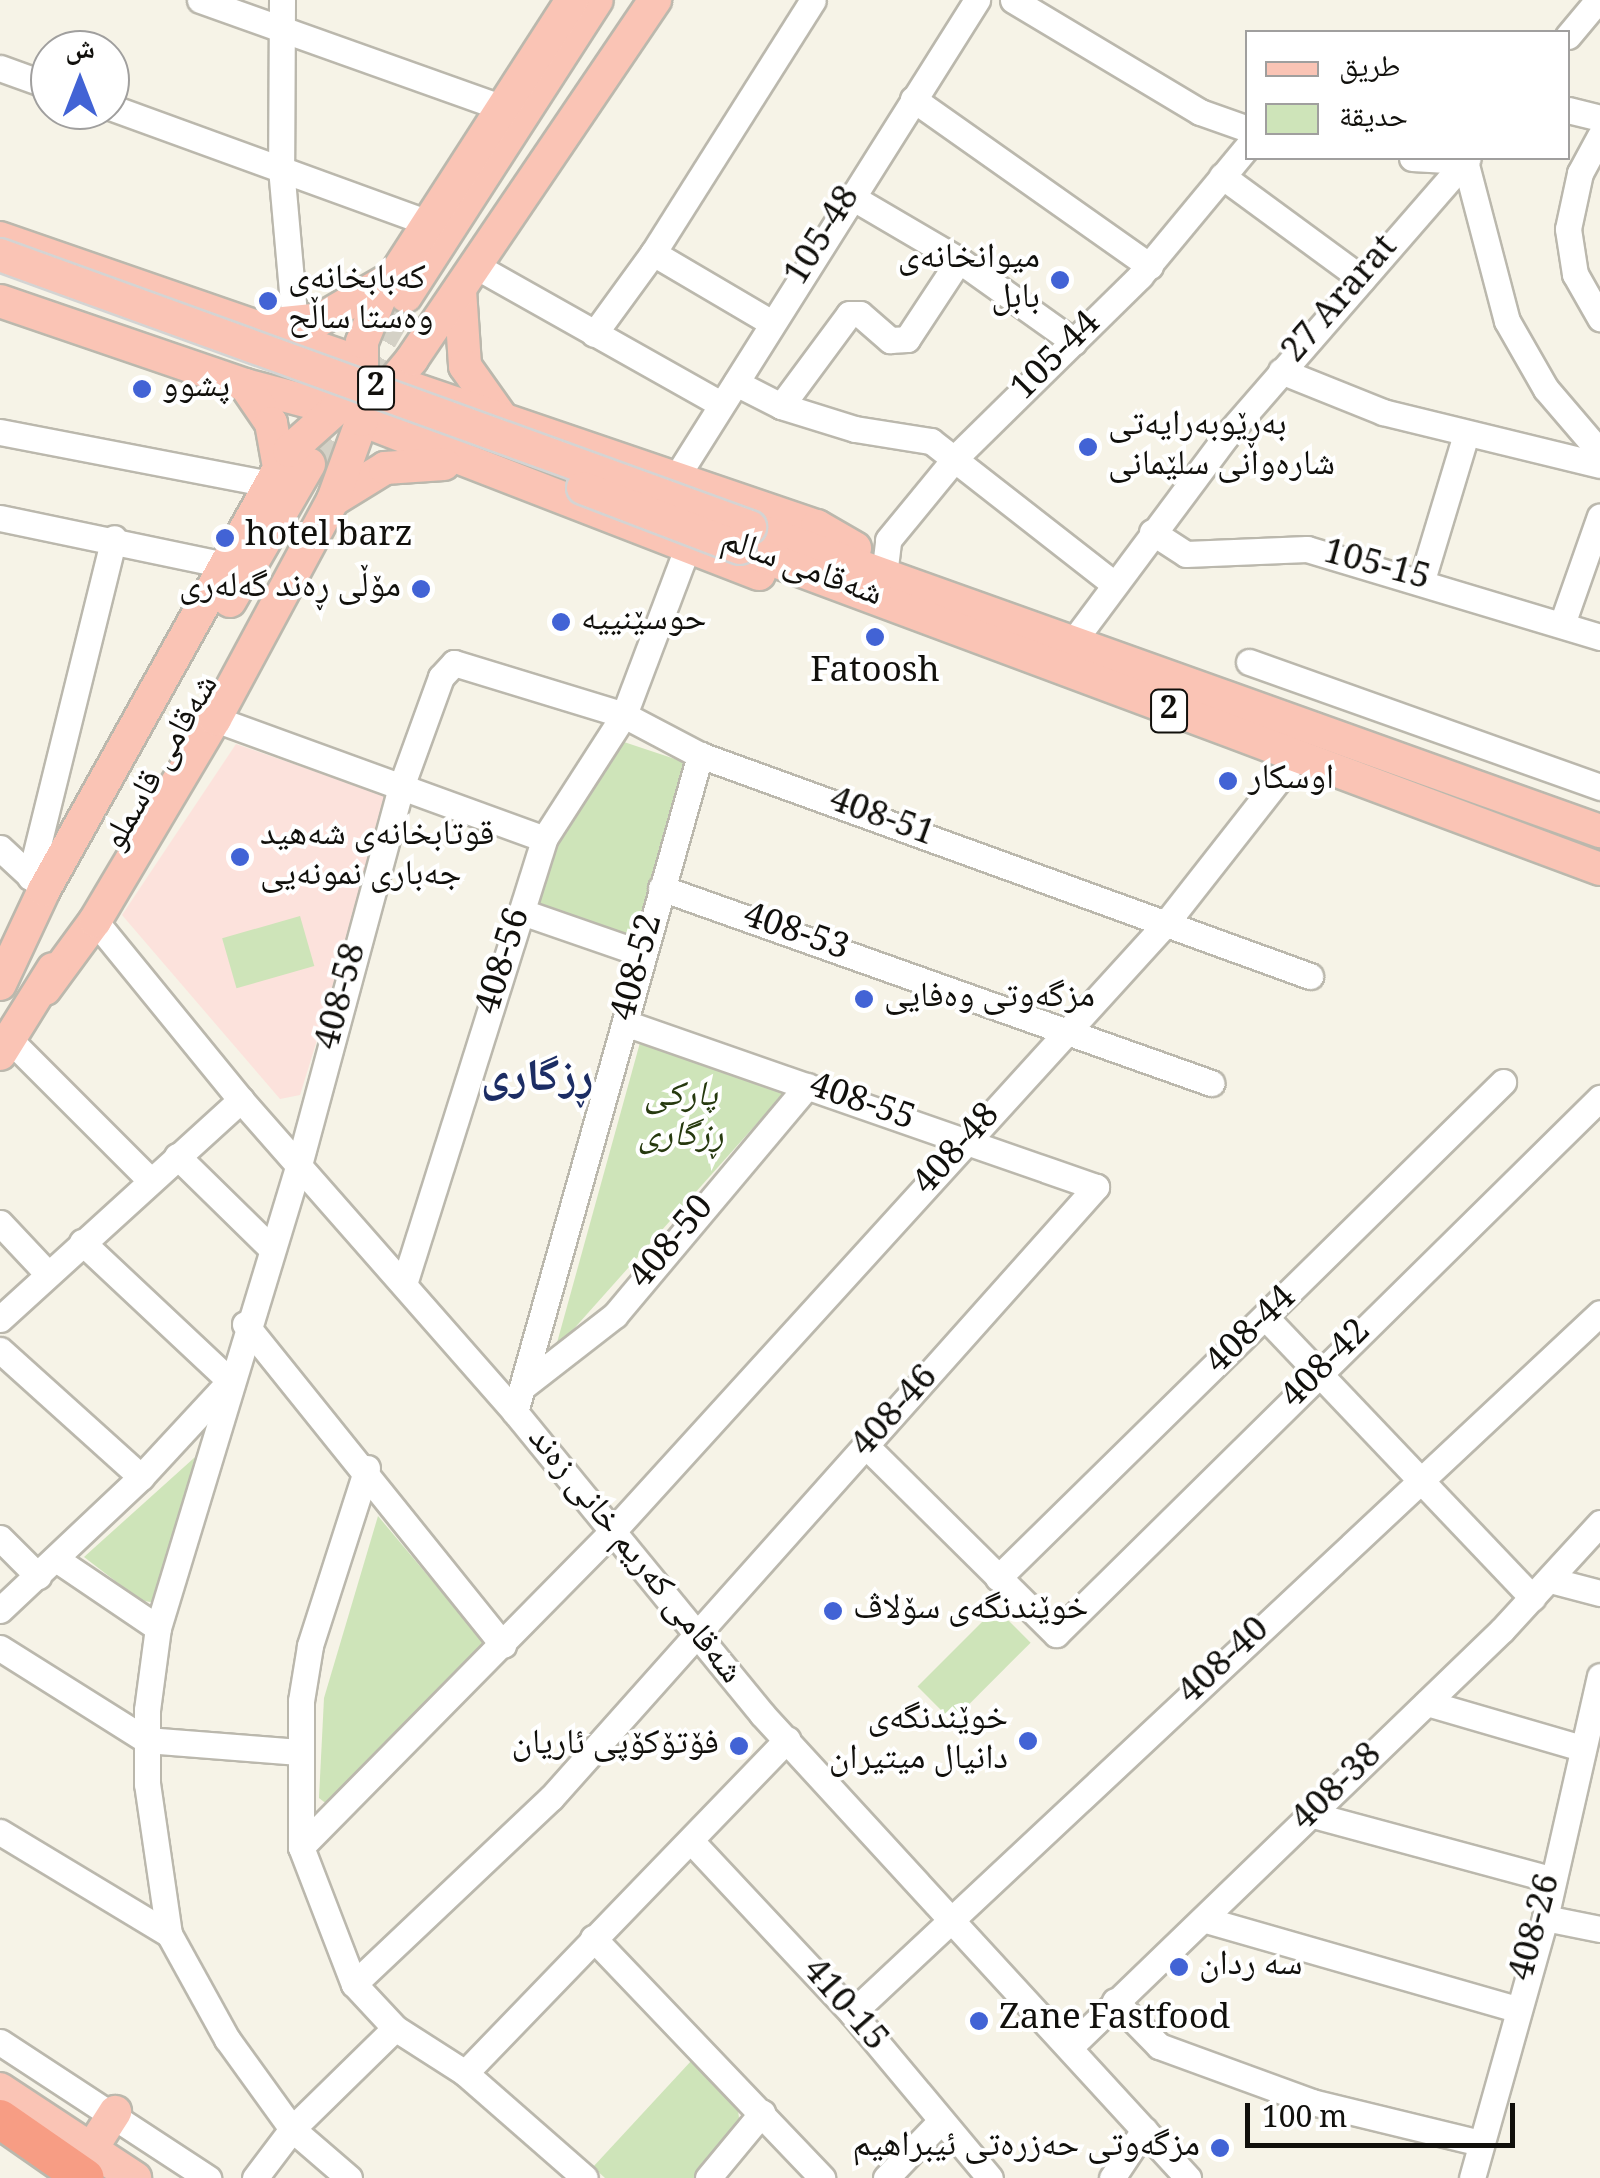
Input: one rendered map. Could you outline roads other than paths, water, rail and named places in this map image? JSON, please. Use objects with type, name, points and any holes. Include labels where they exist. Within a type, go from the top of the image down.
[{"type":"highway","points":[[0,2119],[88,2163]]},
{"type":"main road","points":[[408,294],[428,222],[572,0]]},
{"type":"main road","points":[[303,336],[347,309],[408,294],[597,0]]},
{"type":"main road","points":[[360,363],[366,330],[408,294],[630,0]]},
{"type":"main road","points":[[4,974],[37,883],[225,565],[382,393],[468,276],[655,0]]},
{"type":"main road","points":[[0,238],[248,324],[303,336],[360,363],[382,393],[406,442],[804,590],[848,601],[882,587],[817,526],[502,418],[382,393]]},
{"type":"main road","name":"شەقامی سالم","points":[[0,255],[882,587],[1294,760],[1600,869]]},
{"type":"main road","points":[[468,276],[465,366],[502,418]]},
{"type":"main road","name":"شەقامی سالم","points":[[0,278],[745,537]]},
{"type":"main road","points":[[0,301],[294,400],[382,393],[406,397],[395,413],[406,442]]},
{"type":"main road","points":[[45,988],[95,922],[215,719],[311,469],[382,393],[388,358],[366,330]]},
{"type":"main road","points":[[294,400],[320,377],[303,336]]},
{"type":"main road","points":[[246,385],[311,469]]},
{"type":"main road","points":[[311,469],[477,467]]},
{"type":"main road","name":"شەقامی قاسملو","points":[[4,974],[81,861],[311,469]]},
{"type":"main road","name":"شەقامی قاسملو","points":[[5,1047],[45,988],[82,905],[311,469]]},
{"type":"main road","name":"شەقامی سالم","points":[[882,587],[1074,639],[1600,831]]},
{"type":"main road","points":[[0,2090],[88,2163],[135,2178]]},
{"type":"main road","points":[[88,2163],[116,2112]]},
{"type":"street","points":[[200,0],[501,106]]},
{"type":"street","points":[[282,0],[281,168],[303,336]]},
{"type":"street","points":[[594,334],[653,253],[812,0]]},
{"type":"street","name":"105-48","points":[[677,476],[977,0]]},
{"type":"street","points":[[1013,0],[1186,104],[1245,128]]},
{"type":"street","points":[[1569,30],[1576,0]]},
{"type":"street","points":[[1570,33],[1598,0]]},
{"type":"street","points":[[0,68],[30,79]]},
{"type":"street","points":[[913,99],[1150,266]]},
{"type":"street","points":[[1570,110],[1600,118]]},
{"type":"street","points":[[130,114],[428,222]]},
{"type":"street","points":[[1600,136],[1576,184],[1568,229],[1575,274],[1600,318]]},
{"type":"street","name":"105-44","points":[[882,587],[888,540],[957,456],[1150,266],[1245,149]]},
{"type":"street","name":"27 Ararat","points":[[1074,639],[1152,532],[1281,372],[1465,160]]},
{"type":"street","points":[[1466,160],[1507,321],[1546,388],[1600,452]]},
{"type":"street","points":[[1222,176],[1362,278]]},
{"type":"street","points":[[850,196],[958,260],[1074,342]]},
{"type":"street","points":[[653,253],[772,323]]},
{"type":"street","points":[[781,406],[850,314],[860,314],[890,340],[907,339],[958,260]]},
{"type":"street","points":[[468,276],[729,393],[856,429],[911,434],[957,456],[1114,584]]},
{"type":"street","points":[[1281,372],[1384,412],[1600,465]]},
{"type":"street","points":[[0,432],[311,469]]},
{"type":"street","points":[[1422,580],[1466,434]]},
{"type":"street","points":[[1562,624],[1600,516]]},
{"type":"street","points":[[0,518],[114,538],[225,565]]},
{"type":"street","name":"105-15","points":[[1152,532],[1186,554],[1307,548],[1600,637]]},
{"type":"street","points":[[37,883],[114,538]]},
{"type":"street","name":"408-56","points":[[404,1284],[544,839],[624,714],[687,548]]},
{"type":"street","points":[[1249,662],[1600,788]]},
{"type":"street","name":"408-51","points":[[454,663],[624,714],[700,755],[1310,976]]},
{"type":"street","name":"408-58","points":[[169,1934],[146,1740],[158,1628],[246,1324],[298,1165],[401,787],[433,690],[454,663]]},
{"type":"street","points":[[215,719],[544,839]]},
{"type":"street","name":"408-52","points":[[515,1412],[700,755]]},
{"type":"street","name":"408-48","points":[[300,1846],[612,1532],[1167,922],[1294,760]]},
{"type":"street","points":[[0,848],[37,883]]},
{"type":"street","name":"408-53","points":[[660,888],[1211,1083]]},
{"type":"street","points":[[522,912],[643,954]]},
{"type":"street","name":"شەقامی کەریم خانی زەند","points":[[95,922],[241,1100],[515,1412],[696,1636],[1188,2178]]},
{"type":"street","name":"408-55","points":[[625,1023],[1096,1187]]},
{"type":"street","points":[[5,1047],[150,1180]]},
{"type":"street","name":"408-44","points":[[998,1578],[1268,1319],[1503,1082]]},
{"type":"street","name":"408-50","points":[[525,1386],[614,1315],[807,1086]]},
{"type":"street","points":[[0,1319],[241,1100]]},
{"type":"street","name":"408-42","points":[[998,1578],[1056,1634],[1319,1375],[1595,1113]]},
{"type":"street","points":[[178,1156],[270,1247]]},
{"type":"street","name":"408-46","points":[[354,1984],[551,1798],[1096,1187]]},
{"type":"street","points":[[0,1223],[48,1273]]},
{"type":"street","points":[[0,1610],[141,1477],[230,1381],[82,1242]]},
{"type":"street","name":"408-40","points":[[852,2013],[1600,1313]]},
{"type":"street","points":[[1268,1319],[1422,1480],[1541,1589],[1600,1593]]},
{"type":"street","points":[[246,1324],[367,1468],[503,1645]]},
{"type":"street","points":[[0,1350],[141,1477]]},
{"type":"street","points":[[867,1446],[998,1578]]},
{"type":"street","points":[[367,1468],[310,1646],[300,1752],[300,1846],[354,1984],[395,2028],[465,2073],[585,2178]]},
{"type":"street","name":"408-38","points":[[1070,2047],[1427,1703],[1541,1589],[1600,1523]]},
{"type":"street","points":[[0,1538],[158,1628]]},
{"type":"street","points":[[0,1648],[146,1740],[300,1752]]},
{"type":"street","name":"408-26","points":[[1472,2178],[1516,2009],[1545,1918],[1600,1676]]},
{"type":"street","points":[[1427,1703],[1582,1748]]},
{"type":"street","points":[[465,2073],[787,1739]]},
{"type":"street","points":[[1313,1815],[1551,1879]]},
{"type":"street","points":[[0,1832],[169,1934],[227,2039],[292,2129],[349,2178]]},
{"type":"street","name":"410-15","points":[[691,1841],[852,2013],[939,2123],[990,2178]]},
{"type":"street","points":[[1545,1918],[1600,1929]]},
{"type":"street","points":[[1206,1920],[1516,2009]]},
{"type":"street","points":[[594,1938],[822,2178]]},
{"type":"street","points":[[1115,2001],[1159,2046],[1312,2102],[1480,2143]]},
{"type":"street","points":[[255,2178],[292,2129],[395,2028]]},
{"type":"street","points":[[0,2042],[116,2112],[208,2178]]},
{"type":"street","points":[[708,2178],[762,2113]]},
{"type":"street","points":[[896,2174],[939,2123]]},
{"type":"street","points":[[1112,2178],[1144,2130]]},
{"type":"tunnel","points":[[309,464],[406,296]]},
{"type":"place","name":"میوانخانەی بابل","points":[[1060,280]]},
{"type":"place","name":"کەبابخانەی وەستا ساڵح","points":[[268,301]]},
{"type":"place","name":"پشوو","points":[[142,389]]},
{"type":"place","name":"بەڕێوبەرایەتی شارەوانی سلێمانی","points":[[1088,447]]},
{"type":"place","name":"hotel barz","points":[[225,538]]},
{"type":"place","name":"مۆڵی ڕەند گەلەری","points":[[421,589]]},
{"type":"place","name":"حوسێنییە","points":[[561,622]]},
{"type":"place","name":"Fatoosh","points":[[875,637]]},
{"type":"place","name":"اوسكار","points":[[1228,781]]},
{"type":"place","name":"قوتابخانەی شەهید جەباری نمونەیی","points":[[240,857]]},
{"type":"place","name":"مزگەوتی وەفایی","points":[[864,999]]},
{"type":"place","name":"خوێندنگەی سۆلاڤ","points":[[833,1611]]},
{"type":"place","name":"خوێندنگەی دانیال میتیران","points":[[1028,1741]]},
{"type":"place","name":"فۆتۆکۆپی ئاریان","points":[[739,1746]]},
{"type":"place","name":"سه ردان","points":[[1179,1967]]},
{"type":"place","name":"Zane Fastfood","points":[[979,2021]]},
{"type":"place","name":"مزگەوتی حەزرەتی ئیبراهیم","points":[[1220,2148]]},
{"type":"district","name":"ڕزگاری","points":[[537,1081]]},
{"type":"park label","name":"پارکی ڕزگاری","points":[[681,1118]]}]
